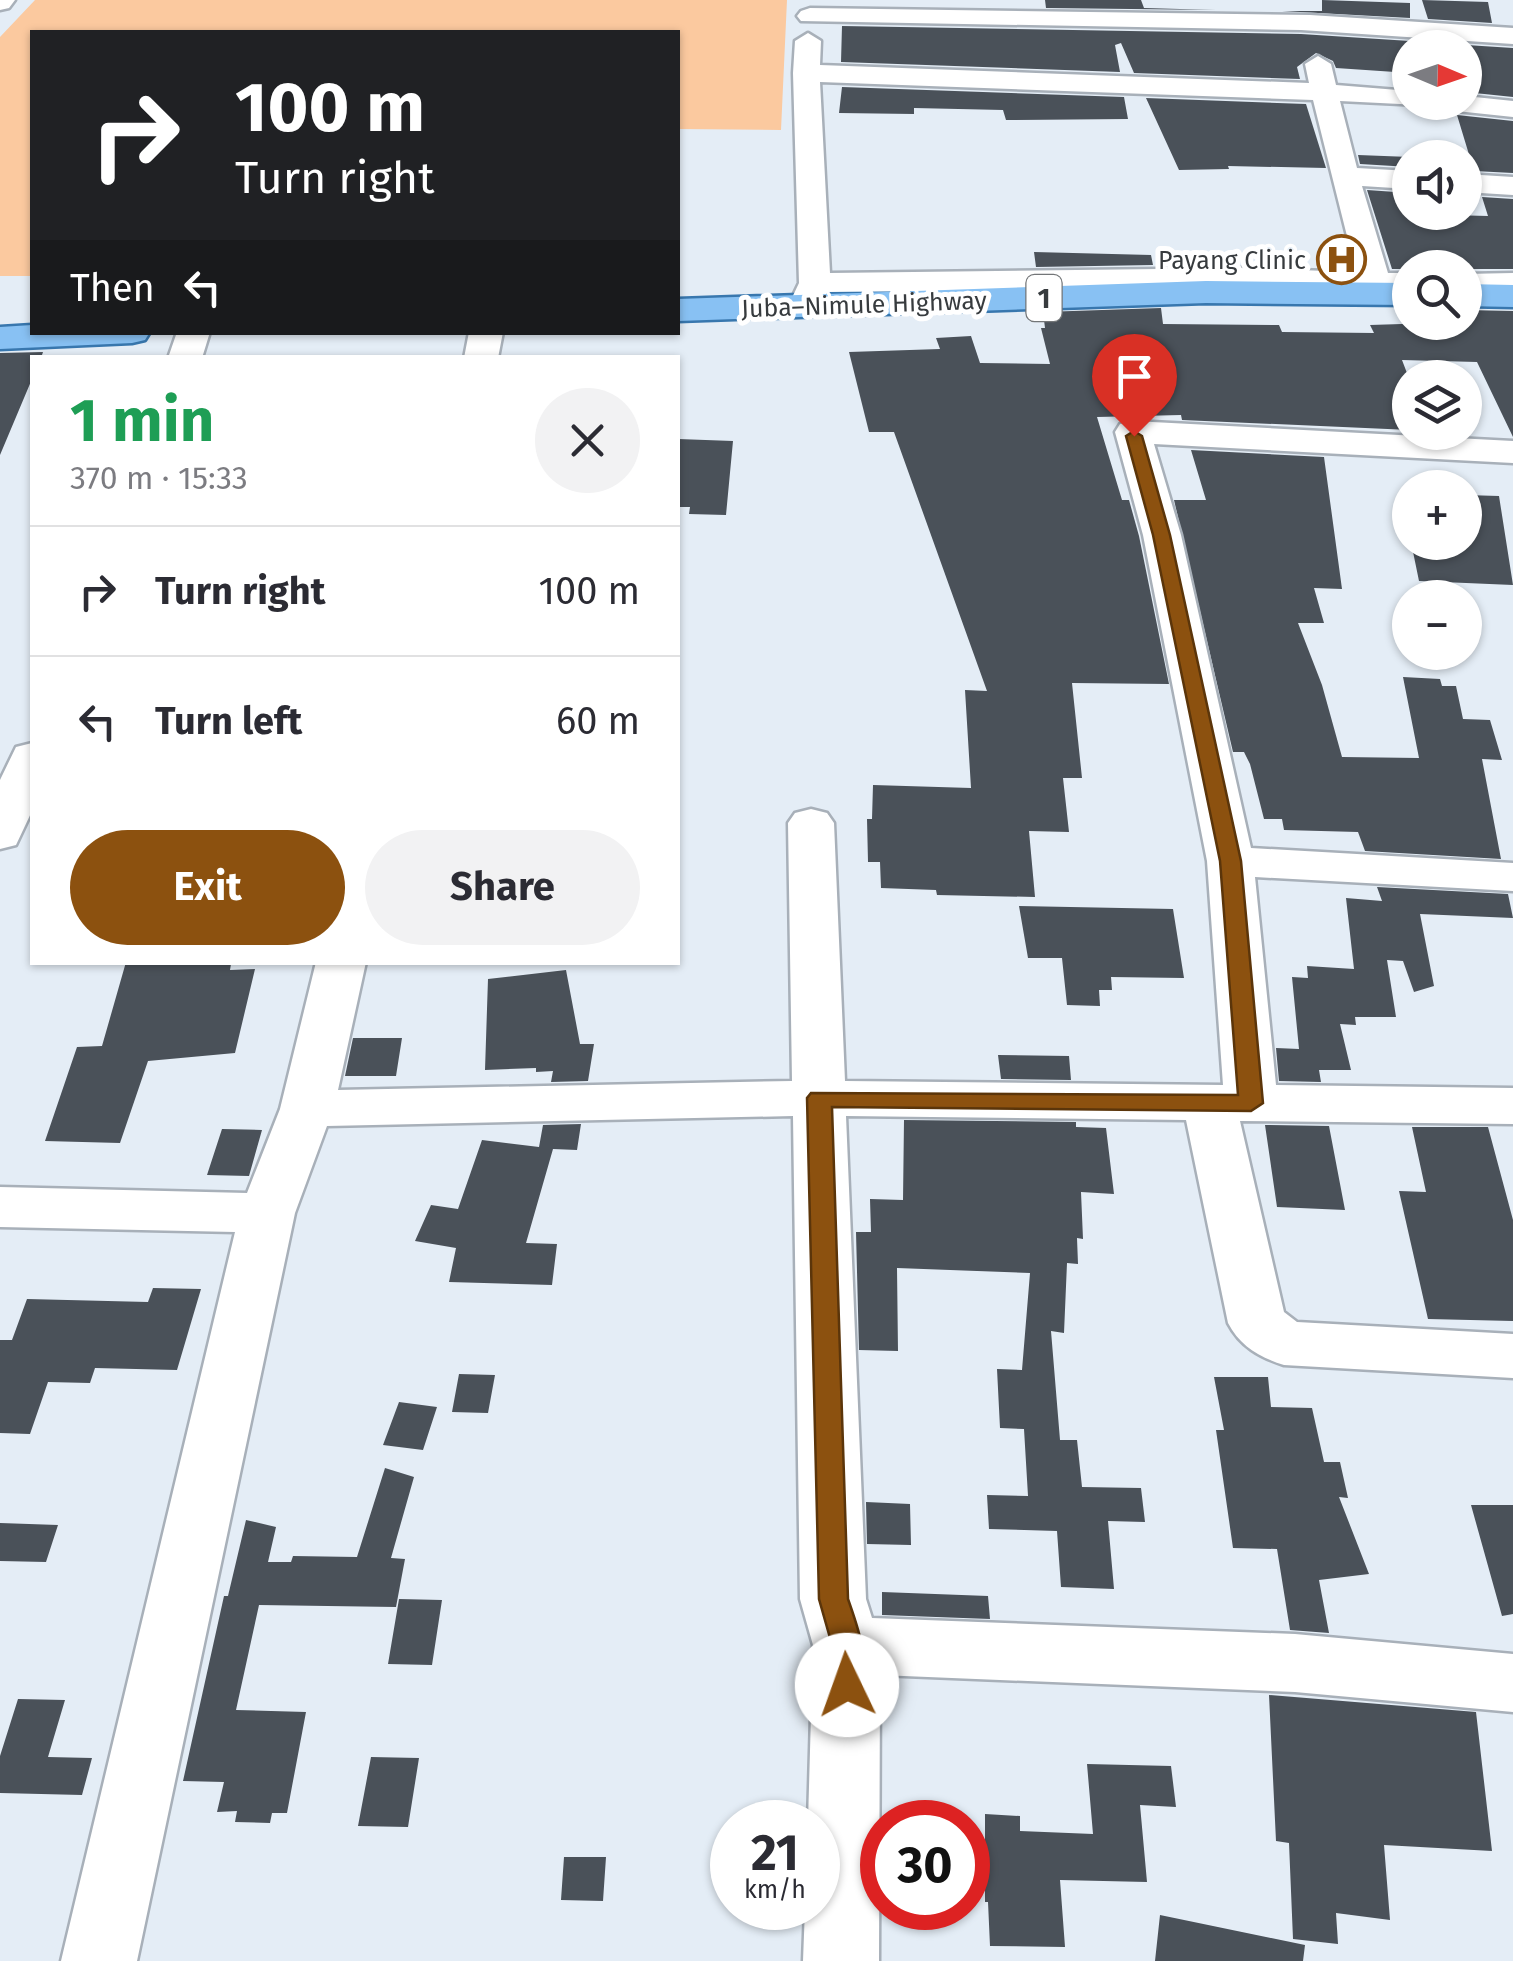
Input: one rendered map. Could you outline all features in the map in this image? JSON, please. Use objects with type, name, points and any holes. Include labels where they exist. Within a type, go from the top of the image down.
[{"type":"main road","name":"Juba–Nimule Highway","points":[[680,310],[810,293],[1392,294]]},
{"type":"main road","points":[[1482,295],[1513,296]]},
{"type":"main road","points":[[0,338],[66,335]]},
{"type":"street","points":[[1392,282],[1240,278],[810,293],[806,73],[811,8],[1309,16],[1510,30]]},
{"type":"street","points":[[1309,16],[1344,176],[1374,282]]},
{"type":"street","points":[[806,73],[1392,98]]},
{"type":"street","points":[[1482,106],[1513,109]]},
{"type":"street","points":[[1344,176],[1392,179]]},
{"type":"street","points":[[1482,184],[1513,186]]},
{"type":"street","points":[[1482,284],[1513,284]]},
{"type":"street","points":[[1513,452],[1133,434],[1162,535],[1230,861],[1230,1103],[1242,1267],[1258,1323],[1284,1343],[1513,1356]]},
{"type":"street","points":[[0,835],[30,761]]},
{"type":"street","points":[[811,823],[834,1599],[848,1645],[841,1961]]},
{"type":"street","points":[[1230,861],[1513,878]]},
{"type":"street","points":[[99,1961],[267,1213],[307,1109],[340,965]]},
{"type":"street","points":[[307,1109],[820,1098],[1513,1106]]},
{"type":"street","points":[[0,1207],[267,1213]]},
{"type":"street","points":[[848,1645],[1295,1664],[1513,1683]]},
{"type":"shaded area","points":[[35,0],[787,0],[781,130],[680,129],[680,30],[30,30],[30,276],[0,276],[0,37]]},
{"type":"building","points":[[1045,0],[1141,0],[1144,8],[1216,10],[1046,8]]},
{"type":"building","points":[[1322,0],[1410,3],[1410,18],[1282,11],[1322,11]]},
{"type":"building","points":[[1422,0],[1488,2],[1492,23],[1428,19]]},
{"type":"building","points":[[842,26],[1301,34],[1392,40],[1392,72],[1336,68],[1333,61],[1316,53],[1297,67],[1300,79],[1134,73],[1121,43],[1115,45],[1120,72],[841,62]]},
{"type":"building","points":[[1482,46],[1513,48],[1513,97],[1482,94]]},
{"type":"building","points":[[842,87],[1124,97],[1128,119],[1006,120],[1003,110],[914,108],[914,114],[839,113]]},
{"type":"building","points":[[1146,98],[1306,104],[1326,168],[1228,166],[1229,169],[1179,170]]},
{"type":"building","points":[[1459,120],[1513,121],[1513,173],[1482,171],[1482,140],[1465,140]]},
{"type":"building","points":[[1358,155],[1392,156],[1392,166],[1360,164]]},
{"type":"building","points":[[1367,190],[1392,192],[1392,230],[1482,230],[1482,216],[1488,216],[1482,197],[1513,199],[1513,269],[1482,269],[1482,250],[1392,250],[1392,269]]},
{"type":"building","points":[[1034,252],[1151,255],[1153,265],[1036,267]]},
{"type":"building","points":[[1161,308],[1163,324],[1279,325],[1282,332],[1374,333],[1370,325],[1392,324],[1392,340],[1482,340],[1482,310],[1513,311],[1513,437],[1482,372],[1482,360],[1392,360],[1392,429],[1182,420],[1181,415],[1097,417],[1122,500],[1129,500],[1139,536],[1169,684],[1072,683],[1082,778],[1063,778],[1069,832],[1029,831],[1035,897],[937,895],[936,890],[881,888],[880,862],[868,862],[867,819],[872,819],[873,785],[971,788],[965,690],[987,691],[894,432],[869,432],[849,352],[940,349],[936,338],[971,336],[980,363],[1050,364],[1041,328],[1045,328],[1043,312]]},
{"type":"building","points":[[43,352],[30,355],[30,384],[0,455],[0,353]]},
{"type":"building","points":[[680,439],[733,441],[726,515],[689,514],[690,507],[680,507]]},
{"type":"building","points":[[1191,450],[1324,457],[1342,589],[1314,588],[1324,623],[1298,623],[1322,685],[1342,757],[1419,758],[1403,677],[1440,679],[1442,686],[1456,686],[1463,719],[1490,720],[1502,760],[1482,759],[1501,859],[1365,851],[1358,832],[1284,830],[1282,819],[1264,819],[1250,764],[1244,752],[1233,752],[1174,500],[1206,500]]},
{"type":"building","points":[[1482,496],[1499,496],[1513,585],[1482,584],[1482,580],[1419,580],[1415,560],[1482,560]]},
{"type":"building","points":[[1377,887],[1508,894],[1513,918],[1420,914],[1434,986],[1414,992],[1403,961],[1387,960],[1396,1017],[1355,1017],[1356,1025],[1340,1024],[1351,1070],[1319,1070],[1321,1082],[1279,1081],[1276,1048],[1299,1049],[1292,977],[1308,978],[1307,966],[1354,969],[1346,898],[1382,901]]},
{"type":"building","points":[[1019,906],[1173,909],[1184,978],[1111,977],[1112,990],[1099,990],[1100,1006],[1067,1005],[1062,958],[1028,958]]},
{"type":"building","points":[[125,965],[231,965],[230,970],[255,969],[235,1053],[148,1061],[120,1143],[45,1141],[77,1047],[102,1046]]},
{"type":"building","points":[[566,970],[580,1044],[594,1044],[588,1081],[551,1082],[553,1071],[536,1072],[536,1068],[485,1070],[488,979]]},
{"type":"building","points":[[353,1038],[402,1038],[396,1076],[345,1076]]},
{"type":"building","points":[[998,1055],[1069,1056],[1071,1080],[1001,1079]]},
{"type":"building","points":[[904,1120],[1076,1122],[1076,1127],[1106,1128],[1114,1194],[1081,1192],[1083,1239],[1077,1238],[1078,1264],[1067,1263],[1064,1333],[1051,1331],[1060,1440],[1077,1440],[1082,1487],[1141,1488],[1145,1522],[1108,1521],[1114,1589],[1061,1587],[1057,1531],[989,1529],[987,1495],[1028,1496],[1024,1429],[1000,1428],[997,1369],[1022,1370],[1030,1273],[897,1268],[898,1351],[859,1350],[856,1232],[871,1232],[870,1199],[903,1200]]},
{"type":"building","points":[[581,1124],[577,1150],[553,1149],[526,1243],[557,1244],[552,1285],[449,1282],[456,1248],[415,1241],[431,1205],[458,1209],[482,1140],[539,1147],[543,1125]]},
{"type":"building","points":[[1265,1125],[1329,1126],[1345,1210],[1277,1207]]},
{"type":"building","points":[[1412,1127],[1488,1127],[1513,1220],[1513,1321],[1428,1319],[1399,1191],[1426,1192]]},
{"type":"building","points":[[222,1129],[262,1130],[249,1176],[207,1175]]},
{"type":"building","points":[[153,1288],[201,1289],[177,1370],[95,1368],[90,1383],[48,1382],[30,1434],[0,1433],[0,1340],[12,1340],[27,1299],[148,1302]]},
{"type":"building","points":[[459,1374],[495,1375],[488,1413],[452,1412]]},
{"type":"building","points":[[1214,1377],[1268,1377],[1271,1407],[1312,1408],[1324,1462],[1340,1462],[1348,1498],[1339,1497],[1369,1574],[1319,1580],[1329,1633],[1290,1630],[1277,1549],[1233,1548],[1216,1430],[1224,1430]]},
{"type":"building","points":[[399,1402],[437,1407],[423,1450],[383,1445]]},
{"type":"building","points":[[385,1468],[414,1477],[391,1558],[405,1559],[396,1607],[259,1605],[236,1710],[306,1712],[287,1813],[272,1813],[270,1823],[235,1822],[237,1811],[217,1812],[224,1782],[183,1781],[224,1596],[228,1596],[246,1520],[276,1527],[268,1562],[291,1562],[293,1556],[357,1557]]},
{"type":"building","points":[[866,1502],[910,1504],[911,1545],[867,1544]]},
{"type":"building","points":[[1471,1505],[1513,1505],[1513,1614],[1502,1616]]},
{"type":"building","points":[[0,1523],[58,1525],[46,1562],[0,1561]]},
{"type":"building","points":[[882,1592],[988,1596],[990,1619],[882,1615]]},
{"type":"building","points":[[399,1599],[442,1600],[432,1665],[388,1664]]},
{"type":"building","points":[[1269,1695],[1476,1712],[1492,1851],[1384,1845],[1390,1920],[1336,1913],[1338,1944],[1293,1939],[1289,1843],[1276,1841]]},
{"type":"building","points":[[18,1699],[65,1700],[48,1757],[92,1758],[82,1795],[0,1793],[0,1756]]},
{"type":"building","points":[[371,1757],[419,1758],[408,1827],[358,1826]]},
{"type":"building","points":[[1087,1764],[1171,1766],[1176,1807],[1140,1805],[1147,1882],[1060,1880],[1065,1947],[990,1946],[990,1814],[1020,1816],[1020,1831],[1093,1834]]},
{"type":"building","points":[[564,1857],[606,1857],[603,1901],[561,1900]]},
{"type":"building","points":[[1160,1915],[1305,1945],[1303,1961],[1155,1961]]},
{"type":"place","name":"Payang Clinic","points":[[1341,260]]},
{"type":"route","points":[[847,1685],[848,1645],[834,1599],[820,1098],[1251,1103],[1230,861],[1162,535],[1134,436]]}]
